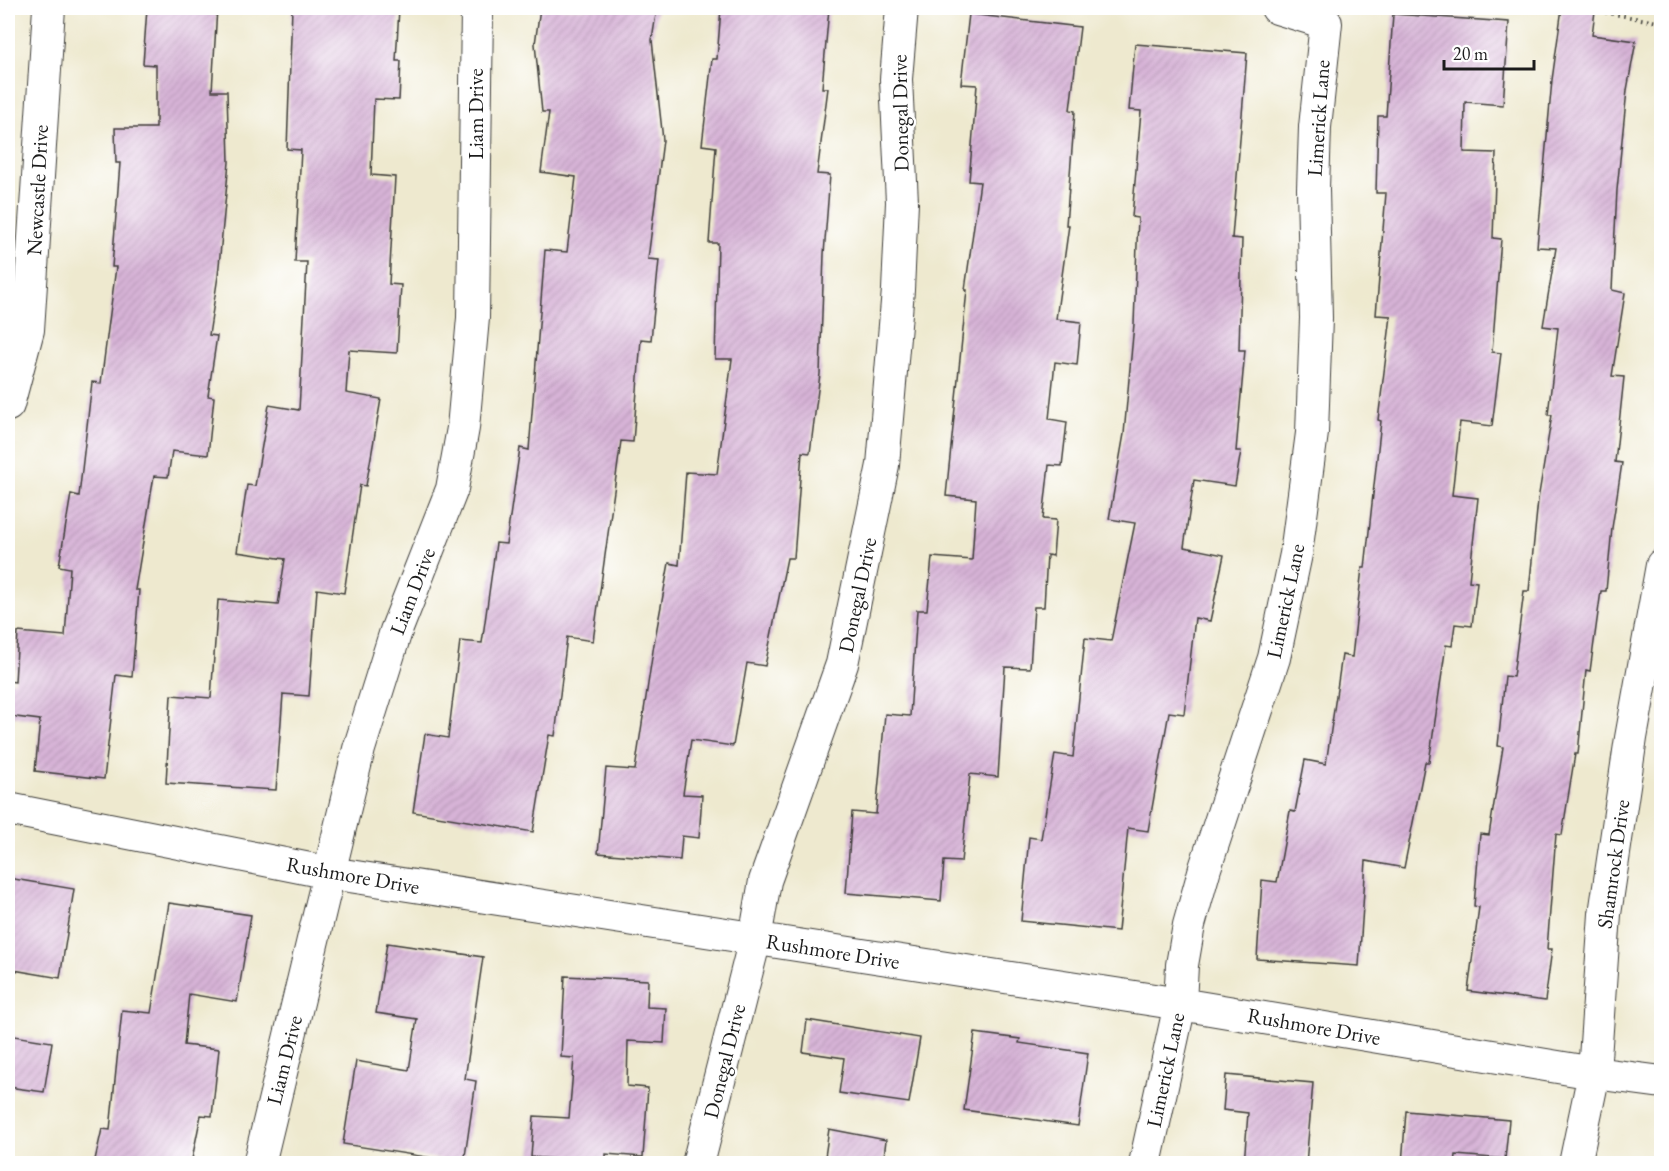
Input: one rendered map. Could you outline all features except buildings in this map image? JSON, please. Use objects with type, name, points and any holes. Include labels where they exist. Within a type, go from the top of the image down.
[{"type":"street","name":"Newcastle Drive","points":[[8,405],[28,330],[49,8]]},
{"type":"street","name":"Liam Drive","points":[[259,1164],[359,749],[396,631],[452,489],[463,428],[473,318],[476,244],[474,72],[477,8]]},
{"type":"street","name":"Donegal Drive","points":[[698,1164],[755,939],[765,881],[842,664],[883,465],[898,290],[902,202],[896,79],[902,8]]},
{"type":"street","name":"Limerick Lane","points":[[1145,1164],[1180,1004],[1182,965],[1189,925],[1204,868],[1274,658],[1298,543],[1312,433],[1316,318],[1315,147],[1326,22],[1277,8]]},
{"type":"street","name":"Shamrock Drive","points":[[1575,1164],[1594,1073],[1605,914],[1631,738],[1662,565]]},
{"type":"street","name":"Rushmore Drive","points":[[8,809],[330,873],[1180,1004],[1594,1073],[1662,1082]]},
{"type":"path","points":[[1582,8],[1662,23]]}]
